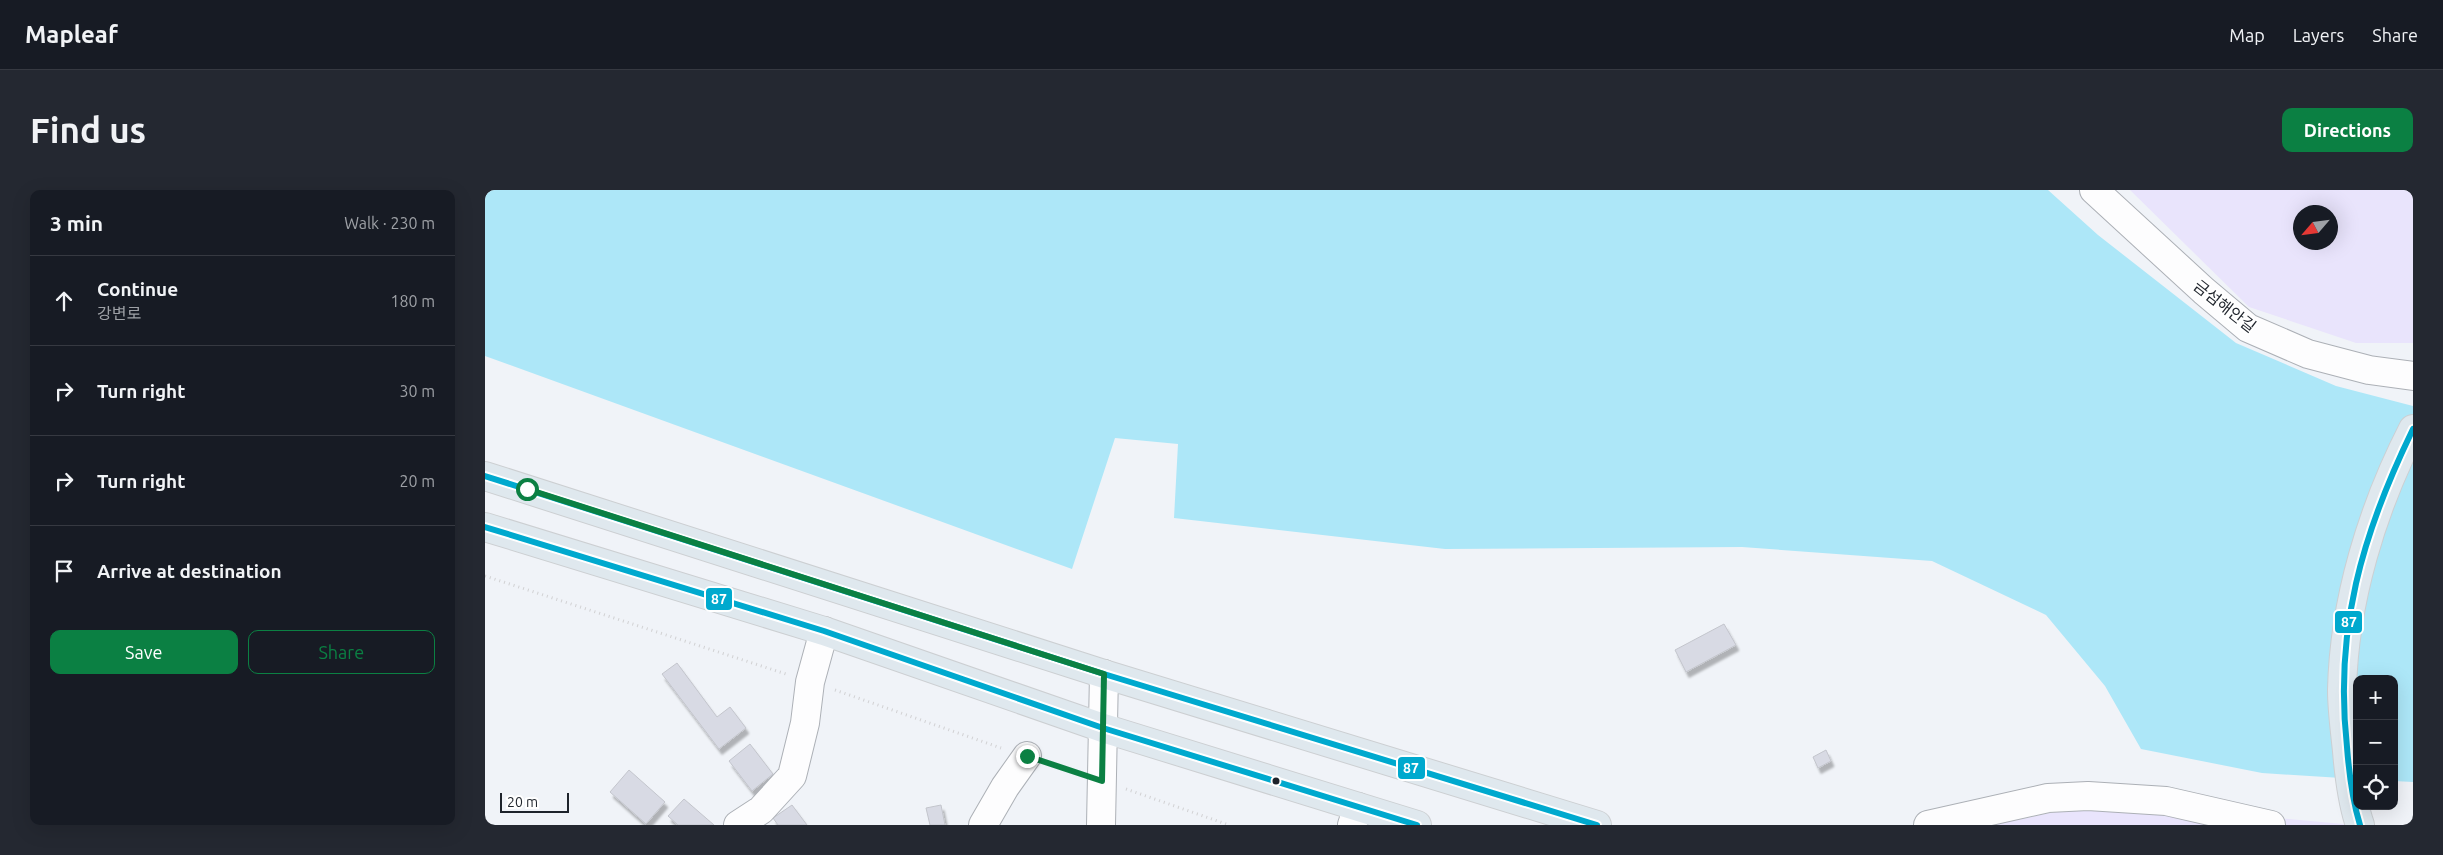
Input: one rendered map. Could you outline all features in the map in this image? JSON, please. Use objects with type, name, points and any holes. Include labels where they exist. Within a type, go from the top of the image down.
[{"type":"main road","points":[[2360,825],[2349,769],[2345,734],[2342,692],[2345,651],[2354,594],[2363,556],[2383,498],[2413,429]]},
{"type":"main road","points":[[485,476],[1104,674],[1597,825]]},
{"type":"main road","points":[[485,527],[824,631],[1355,816],[1417,825]]},
{"type":"street","name":"금섬해안길","points":[[2094,190],[2204,291],[2248,328],[2308,354],[2369,370],[2413,376]]},
{"type":"street","points":[[738,825],[761,810],[792,776],[805,723],[810,682],[824,631]]},
{"type":"street","points":[[1101,825],[1104,674]]},
{"type":"street","points":[[983,825],[1005,787],[1027,756]]},
{"type":"street","points":[[1928,825],[2048,798],[2088,796],[2167,801],[2271,825]]},
{"type":"path","points":[[485,576],[810,682],[1229,825]]},
{"type":"shaded area","points":[[2130,190],[2413,190],[2413,343],[2356,343],[2249,307]]},
{"type":"shaded area","points":[[2079,807],[2178,809],[2354,825],[1993,825]]},
{"type":"water","points":[[485,190],[2048,190],[2098,235],[2236,343],[2336,386],[2413,406],[2413,782],[2398,781],[2398,675],[2353,675],[2353,779],[2262,773],[2141,749],[2105,686],[2046,615],[1932,561],[1742,547],[1445,549],[1174,518],[1178,444],[1115,438],[1072,569],[485,356]]},
{"type":"building","points":[[1724,624],[1736,645],[1686,672],[1675,650]]},
{"type":"building","points":[[677,663],[717,717],[730,707],[746,728],[719,749],[662,674]]},
{"type":"building","points":[[750,744],[773,774],[752,791],[729,761]]},
{"type":"building","points":[[1826,750],[1831,761],[1818,768],[1813,757]]},
{"type":"building","points":[[629,770],[665,802],[646,824],[610,792]]},
{"type":"building","points":[[684,799],[714,825],[678,825],[668,816]]},
{"type":"building","points":[[792,805],[807,825],[778,825],[773,818]]},
{"type":"building","points":[[941,805],[945,825],[930,825],[926,808]]},
{"type":"transit line","name":"87","points":[[2360,825],[2350,776],[2344,704],[2345,663],[2349,623],[2356,583],[2366,545],[2379,507],[2413,429]]},
{"type":"transit line","name":"87","points":[[485,476],[1104,674],[1597,825]]},
{"type":"transit line","name":"87","points":[[485,527],[824,631],[1103,728],[1417,825]]},
{"type":"route","points":[[527,489],[1104,674],[1102,781],[1027,756]]}]
